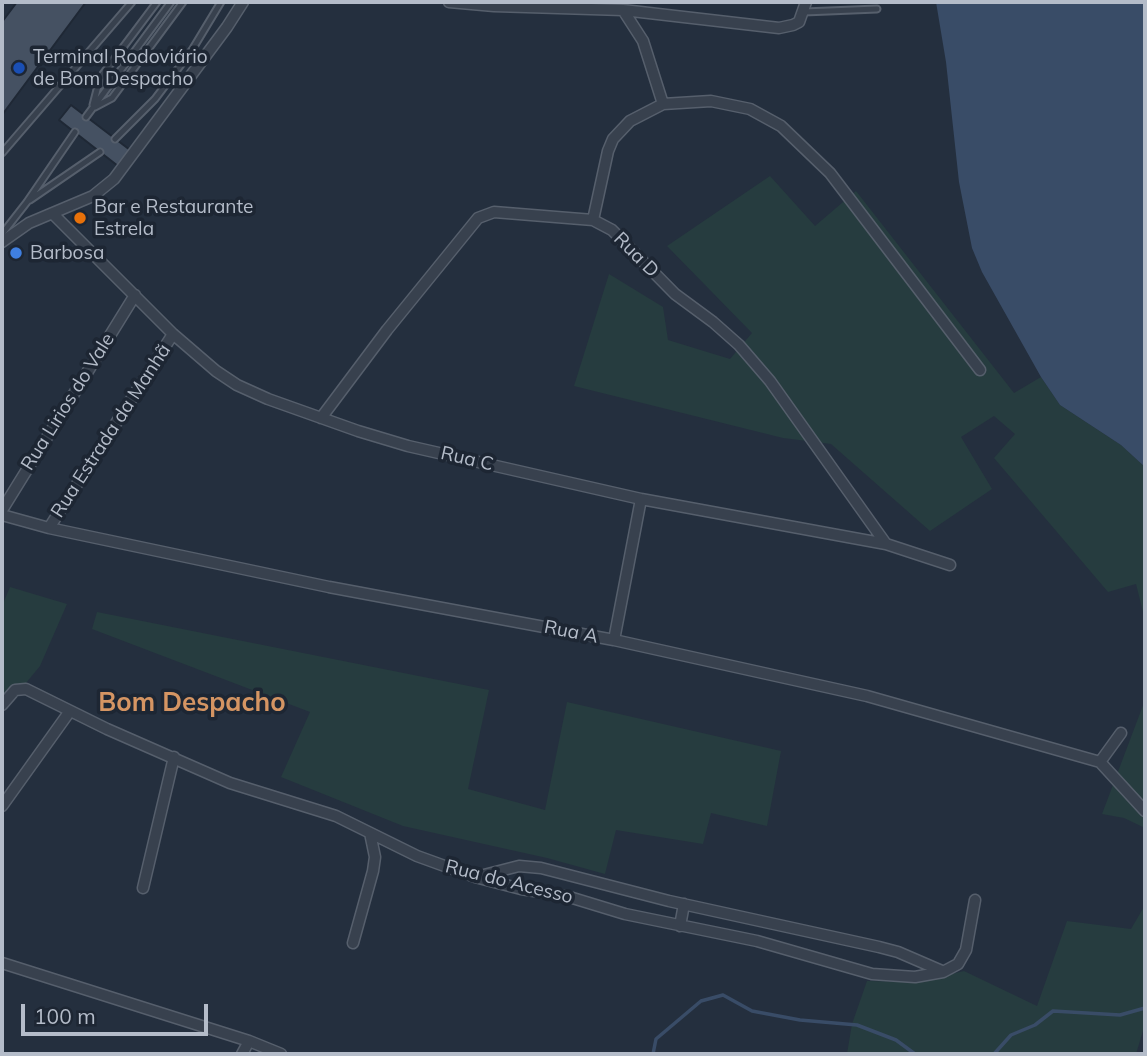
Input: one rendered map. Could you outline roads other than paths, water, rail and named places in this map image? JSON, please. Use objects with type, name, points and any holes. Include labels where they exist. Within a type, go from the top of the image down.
[{"type":"street","points":[[2,242],[26,224],[93,196],[114,179],[228,27],[243,2]]},
{"type":"street","points":[[449,2],[623,10],[779,28],[799,22],[805,7]]},
{"type":"street","points":[[623,10],[643,41],[663,104]]},
{"type":"street","points":[[593,220],[602,173],[613,139],[630,121],[663,104],[711,101],[750,108],[799,141],[838,183],[980,370]]},
{"type":"street","name":"Rua D","points":[[321,418],[387,330],[478,218],[494,212],[593,220],[612,230],[675,294],[739,345],[770,381],[887,544]]},
{"type":"street","name":"Rua C","points":[[53,214],[173,334],[216,371],[237,385],[321,418],[408,446],[641,499],[887,544],[950,565]]},
{"type":"street","name":"Rua Lirios do Vale","points":[[2,510],[135,295]]},
{"type":"street","name":"Rua Estrada da Manhã","points":[[49,528],[173,334]]},
{"type":"street","points":[[614,640],[641,499]]},
{"type":"street","name":"Rua A","points":[[2,515],[49,528],[329,587],[614,640],[867,696],[1100,762]]},
{"type":"street","name":"Rua do Acesso","points":[[2,705],[15,690],[26,689],[230,783],[322,811],[417,856],[475,877],[566,896],[625,914],[757,941],[872,974],[915,977],[943,972],[961,960],[966,950],[975,900]]},
{"type":"street","points":[[2,806],[70,711]]},
{"type":"street","points":[[1121,733],[1100,762],[1145,811]]},
{"type":"street","points":[[143,888],[174,757]]},
{"type":"street","points":[[352,943],[373,871],[375,857],[370,833]]},
{"type":"street","points":[[475,877],[514,867],[533,866],[684,904],[879,947],[898,952],[943,972]]},
{"type":"street","points":[[680,926],[684,904]]},
{"type":"street","points":[[2,963],[249,1041],[281,1054]]},
{"type":"street","points":[[242,1054],[249,1041]]},
{"type":"lane","points":[[121,2],[124,12]]},
{"type":"lane","points":[[2,153],[132,2]]},
{"type":"lane","points":[[93,108],[100,78],[157,2]]},
{"type":"lane","points":[[86,117],[171,2]]},
{"type":"lane","points":[[93,108],[112,97],[183,2]]},
{"type":"lane","points":[[115,139],[148,106],[172,76],[192,50],[221,2]]},
{"type":"lane","points":[[805,7],[877,9]]},
{"type":"lane","points":[[2,234],[75,132]]},
{"type":"lane","points":[[27,202],[100,152]]},
{"type":"water","points":[[936,2],[1145,2],[1145,467],[1121,445],[1060,405],[1041,377],[982,272],[972,248],[959,182],[946,62]]},
{"type":"waterway","points":[[653,1054],[656,1039],[701,1001],[723,995],[752,1011],[800,1020],[857,1025],[896,1040],[915,1054]]},
{"type":"waterway","points":[[994,1054],[1011,1035],[1035,1025],[1053,1011],[1120,1015],[1145,1008]]},
{"type":"place","name":"Terminal Rodoviário de Bom Despacho","points":[[19,68]]},
{"type":"place","name":"Bar e Restaurante Estrela","points":[[80,218]]},
{"type":"place","name":"Barbosa","points":[[16,253]]},
{"type":"district","name":"Bom Despacho","points":[[192,703]]}]
